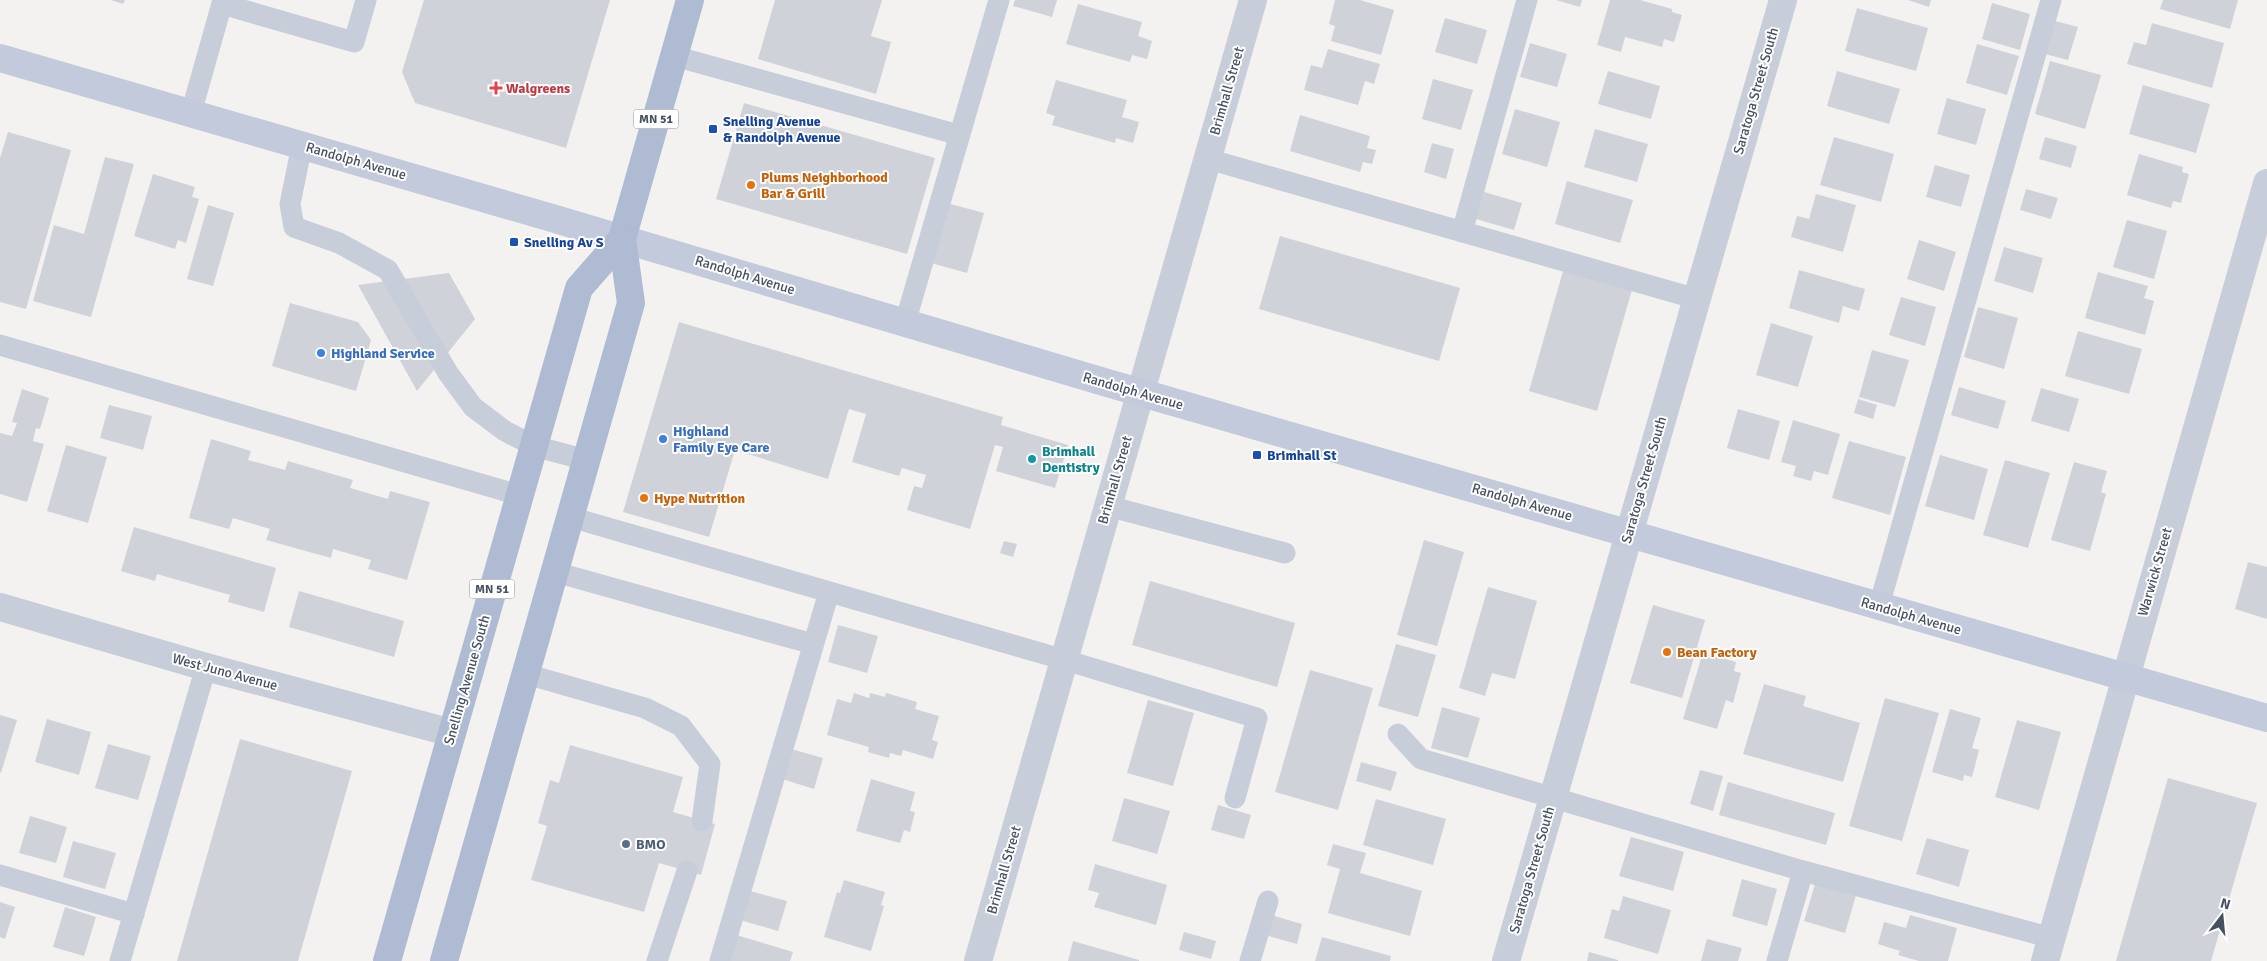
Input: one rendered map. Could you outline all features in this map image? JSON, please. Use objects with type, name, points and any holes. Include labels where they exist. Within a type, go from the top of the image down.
[{"type":"main road","name":"Snelling Avenue South","points":[[444,961],[631,302],[622,239],[690,0]]},
{"type":"main road","name":"Randolph Avenue","points":[[0,58],[622,239],[1140,393],[2267,718]]},
{"type":"main road","name":"Snelling Avenue South","points":[[387,961],[579,288],[622,239]]},
{"type":"street","name":"Brimhall Street","points":[[978,961],[1253,0]]},
{"type":"street","name":"Saratoga Street South","points":[[1506,961],[1783,0]]},
{"type":"street","name":"Warwick Street","points":[[2049,949],[2124,677],[2267,183]]},
{"type":"street","name":"West Juno Avenue","points":[[0,607],[206,667],[452,733]]},
{"type":"lane","points":[[191,113],[222,2],[354,42],[366,0]]},
{"type":"lane","points":[[905,323],[999,0]]},
{"type":"lane","points":[[1462,232],[1527,0]]},
{"type":"lane","points":[[1879,606],[2051,0]]},
{"type":"lane","points":[[674,56],[959,135]]},
{"type":"lane","points":[[302,145],[290,204],[294,227],[339,243],[388,270],[448,373],[473,407],[505,431],[534,446],[586,460]]},
{"type":"lane","points":[[1208,159],[1696,299]]},
{"type":"lane","points":[[0,345],[519,496]]},
{"type":"lane","points":[[1108,506],[1285,553]]},
{"type":"lane","points":[[570,517],[1257,718],[1235,798]]},
{"type":"lane","points":[[555,572],[813,644]]},
{"type":"lane","points":[[720,961],[828,592]]},
{"type":"lane","points":[[120,961],[206,667]]},
{"type":"lane","points":[[526,674],[645,708],[681,726],[710,764],[702,821]]},
{"type":"lane","points":[[1398,734],[1421,760],[1803,871],[2049,949]]},
{"type":"lane","points":[[657,961],[687,871]]},
{"type":"lane","points":[[1777,961],[1803,871]]},
{"type":"lane","points":[[0,875],[134,914]]},
{"type":"lane","points":[[1250,961],[1268,902]]},
{"type":"building","points":[[111,0],[125,0],[123,4]]},
{"type":"building","name":"Walgreens","points":[[424,0],[610,0],[566,148],[415,103],[402,72]]},
{"type":"building","points":[[775,0],[882,0],[871,36],[891,42],[876,94],[758,59]]},
{"type":"building","points":[[1015,0],[1057,0],[1052,17],[1013,6]]},
{"type":"building","points":[[1335,0],[1360,0],[1394,10],[1381,55],[1331,41],[1335,26],[1329,24]]},
{"type":"building","points":[[1556,0],[1582,0],[1580,7]]},
{"type":"building","points":[[1610,0],[1640,0],[1672,9],[1672,12],[1682,15],[1674,42],[1664,39],[1662,47],[1625,37],[1621,52],[1597,45]]},
{"type":"building","points":[[1908,0],[1931,0],[1929,7]]},
{"type":"building","points":[[2163,0],[2238,0],[2230,29],[2160,9]]},
{"type":"building","points":[[1992,3],[2030,14],[2020,50],[1982,39]]},
{"type":"building","points":[[1078,4],[1142,22],[1138,36],[1152,41],[1147,59],[1132,55],[1130,62],[1066,44]]},
{"type":"building","points":[[1857,8],[1928,28],[1916,71],[1845,51]]},
{"type":"building","points":[[1445,18],[1487,30],[1477,64],[1435,52]]},
{"type":"building","points":[[2055,21],[2078,27],[2068,60],[2045,54]]},
{"type":"building","points":[[2152,23],[2224,43],[2212,88],[2127,64],[2134,42],[2146,45]]},
{"type":"building","points":[[1530,43],[1567,54],[1557,87],[1520,77]]},
{"type":"building","points":[[1977,44],[2019,56],[2007,95],[1966,83]]},
{"type":"building","points":[[1328,49],[1380,64],[1374,84],[1365,81],[1358,105],[1304,90],[1311,65],[1322,68]]},
{"type":"building","points":[[2050,61],[2101,75],[2085,129],[2035,114]]},
{"type":"building","points":[[1608,71],[1660,86],[1651,119],[1598,104]]},
{"type":"building","points":[[1837,71],[1900,89],[1889,124],[1827,106]]},
{"type":"building","points":[[1433,79],[1473,90],[1461,130],[1422,119]]},
{"type":"building","points":[[1056,80],[1127,100],[1122,117],[1139,122],[1133,143],[1116,138],[1115,143],[1052,125],[1055,116],[1046,113]]},
{"type":"building","points":[[2143,85],[2210,104],[2196,153],[2129,134]]},
{"type":"building","points":[[1947,98],[1986,109],[1976,145],[1937,134]]},
{"type":"building","points":[[744,103],[935,158],[907,254],[716,199]]},
{"type":"building","points":[[1515,109],[1560,122],[1547,167],[1502,154]]},
{"type":"building","points":[[1300,115],[1370,136],[1367,148],[1376,150],[1372,164],[1363,162],[1360,172],[1290,151]]},
{"type":"building","points":[[1595,129],[1648,144],[1637,182],[1584,167]]},
{"type":"building","points":[[8,132],[71,150],[26,309],[0,302],[0,158]]},
{"type":"building","points":[[1834,137],[1894,154],[1881,202],[1820,185]]},
{"type":"building","points":[[2045,137],[2077,146],[2071,168],[2039,159]]},
{"type":"building","points":[[1432,143],[1454,149],[1446,179],[1424,172]]},
{"type":"building","points":[[2139,154],[2183,167],[2182,172],[2189,174],[2181,203],[2173,201],[2171,208],[2127,195]]},
{"type":"building","points":[[105,157],[134,164],[91,317],[33,301],[54,225],[84,234]]},
{"type":"building","points":[[1935,165],[1970,175],[1961,207],[1926,197]]},
{"type":"building","points":[[153,174],[195,187],[192,197],[199,199],[186,243],[178,240],[175,249],[134,236]]},
{"type":"building","points":[[1567,181],[1633,200],[1620,243],[1555,224]]},
{"type":"building","points":[[2026,189],[2058,198],[2051,219],[2020,210]]},
{"type":"building","points":[[1484,192],[1522,203],[1514,230],[1476,219]]},
{"type":"building","points":[[1816,194],[1856,205],[1843,252],[1791,237],[1797,216],[1809,219]]},
{"type":"building","points":[[947,203],[984,213],[967,273],[931,263]]},
{"type":"building","points":[[208,205],[234,213],[213,286],[187,279]]},
{"type":"building","points":[[2127,220],[2167,231],[2154,279],[2113,267]]},
{"type":"building","points":[[1280,236],[1460,288],[1439,361],[1259,309]]},
{"type":"building","points":[[1919,240],[1956,252],[1944,291],[1907,279]]},
{"type":"building","points":[[2004,247],[2043,258],[2033,293],[1994,281]]},
{"type":"building","points":[[1799,270],[1865,289],[1859,311],[1843,306],[1839,323],[1789,308]]},
{"type":"building","points":[[1563,271],[1632,290],[1597,411],[1529,391]]},
{"type":"building","points":[[2098,272],[2148,286],[2144,298],[2154,301],[2145,335],[2085,318]]},
{"type":"building","points":[[449,273],[475,319],[417,391],[358,285]]},
{"type":"building","points":[[1901,297],[1936,307],[1925,346],[1889,335]]},
{"type":"building","name":"Highland Service","points":[[290,303],[358,322],[371,340],[356,391],[272,366]]},
{"type":"building","points":[[1978,307],[2018,318],[2004,369],[1964,357]]},
{"type":"building","points":[[679,322],[1003,417],[1001,425],[1068,445],[1055,488],[996,471],[1003,447],[995,445],[970,529],[907,510],[914,486],[922,488],[926,475],[902,468],[899,476],[852,462],[866,414],[849,409],[828,479],[735,450],[709,537],[623,512]]},
{"type":"building","points":[[1771,323],[1813,336],[1798,387],[1756,375]]},
{"type":"building","points":[[2078,331],[2142,349],[2129,394],[2065,376]]},
{"type":"building","points":[[1872,350],[1909,360],[1895,407],[1859,397]]},
{"type":"building","points":[[1959,387],[2006,401],[1998,429],[1951,415]]},
{"type":"building","points":[[2041,388],[2079,399],[2069,432],[2031,421]]},
{"type":"building","points":[[22,389],[49,398],[40,429],[36,428],[33,441],[44,444],[27,502],[0,494],[0,433],[12,436],[17,423],[12,422]]},
{"type":"building","points":[[1858,399],[1877,405],[1873,419],[1854,413]]},
{"type":"building","points":[[109,405],[152,416],[143,450],[100,438]]},
{"type":"building","points":[[1738,409],[1780,421],[1769,460],[1727,448]]},
{"type":"building","points":[[1793,420],[1840,434],[1828,475],[1814,471],[1811,481],[1793,476],[1796,466],[1781,462]]},
{"type":"building","points":[[211,439],[251,451],[248,460],[285,470],[288,461],[353,480],[350,488],[388,499],[390,491],[430,502],[407,580],[368,569],[371,560],[333,549],[331,558],[266,540],[270,529],[233,518],[229,529],[189,518]]},
{"type":"building","points":[[1849,441],[1906,457],[1890,515],[1832,498]]},
{"type":"building","points":[[66,445],[107,457],[88,523],[47,511]]},
{"type":"building","points":[[1940,455],[1988,469],[1974,520],[1925,506]]},
{"type":"building","points":[[2005,460],[2050,473],[2028,548],[1983,535]]},
{"type":"building","points":[[2074,462],[2107,471],[2101,492],[2106,494],[2090,551],[2051,540]]},
{"type":"building","points":[[134,527],[276,568],[264,612],[228,602],[230,595],[157,574],[155,581],[121,571]]},
{"type":"building","points":[[1424,540],[1464,552],[1437,646],[1397,635]]},
{"type":"building","points":[[1004,541],[1017,544],[1013,557],[1000,553]]},
{"type":"building","points":[[2248,562],[2267,567],[2267,619],[2235,609]]},
{"type":"building","points":[[1150,581],[1295,623],[1277,687],[1132,645]]},
{"type":"building","points":[[1488,587],[1537,601],[1515,679],[1492,673],[1485,696],[1459,688]]},
{"type":"building","points":[[299,591],[404,621],[394,657],[289,627]]},
{"type":"building","name":"Bean Factory","points":[[1653,605],[1705,620],[1682,698],[1630,683]]},
{"type":"building","points":[[838,625],[878,636],[867,673],[828,662]]},
{"type":"building","points":[[1396,644],[1436,655],[1418,717],[1378,706]]},
{"type":"building","points":[[1703,652],[1736,662],[1734,671],[1741,673],[1733,703],[1726,700],[1717,729],[1683,719]]},
{"type":"building","points":[[1310,670],[1373,688],[1338,810],[1275,792]]},
{"type":"building","points":[[1764,684],[1806,696],[1803,706],[1860,723],[1843,782],[1743,754]]},
{"type":"building","points":[[854,693],[869,698],[870,693],[885,697],[886,693],[917,702],[915,709],[939,716],[932,740],[938,742],[933,759],[903,750],[901,756],[890,753],[889,758],[868,752],[869,747],[827,735],[837,699],[851,703]]},
{"type":"building","points":[[1885,698],[1939,713],[1902,841],[1849,826]]},
{"type":"building","points":[[1148,700],[1194,713],[1173,786],[1127,773]]},
{"type":"building","points":[[1442,707],[1480,718],[1468,758],[1431,748]]},
{"type":"building","points":[[1950,709],[1981,718],[1972,748],[1979,750],[1972,777],[1964,775],[1963,781],[1932,772]]},
{"type":"building","points":[[0,715],[17,720],[1,773],[0,772]]},
{"type":"building","points":[[47,719],[91,732],[79,775],[35,762]]},
{"type":"building","points":[[2017,720],[2061,732],[2039,810],[1995,797]]},
{"type":"building","points":[[240,739],[352,771],[298,961],[177,961]]},
{"type":"building","points":[[108,744],[151,756],[138,800],[95,788]]},
{"type":"building","name":"BMO","points":[[570,745],[683,777],[673,812],[715,824],[701,875],[659,863],[644,912],[531,880],[547,826],[538,823],[550,780],[559,783]]},
{"type":"building","points":[[791,749],[823,758],[814,789],[782,779]]},
{"type":"building","points":[[1361,762],[1397,772],[1391,791],[1356,781]]},
{"type":"building","points":[[1700,770],[1723,776],[1713,811],[1690,804]]},
{"type":"building","points":[[2168,778],[2257,803],[2211,961],[2116,961]]},
{"type":"building","points":[[871,779],[915,792],[910,811],[915,812],[910,832],[904,830],[900,843],[856,831]]},
{"type":"building","points":[[1728,782],[1835,813],[1826,845],[1719,815]]},
{"type":"building","points":[[1124,798],[1170,811],[1157,854],[1112,841]]},
{"type":"building","points":[[1376,799],[1446,819],[1433,865],[1363,845]]},
{"type":"building","points":[[1218,805],[1251,815],[1244,839],[1211,830]]},
{"type":"building","points":[[30,816],[67,827],[56,863],[19,853]]},
{"type":"building","points":[[1631,837],[1684,852],[1673,891],[1619,876]]},
{"type":"building","points":[[1927,838],[1969,850],[1959,887],[1916,874]]},
{"type":"building","points":[[73,841],[116,853],[105,889],[63,877]]},
{"type":"building","points":[[1333,844],[1366,853],[1360,873],[1422,891],[1410,936],[1328,913],[1340,869],[1327,865]]},
{"type":"building","points":[[1095,864],[1167,885],[1156,925],[1094,907],[1099,893],[1088,890]]},
{"type":"building","points":[[1742,879],[1777,889],[1767,926],[1732,916]]},
{"type":"building","points":[[844,880],[885,892],[881,905],[884,906],[871,951],[824,937],[837,892],[840,893]]},
{"type":"building","points":[[1815,884],[1856,895],[1845,933],[1804,921]]},
{"type":"building","points":[[746,890],[787,901],[778,931],[737,919]]},
{"type":"building","points":[[1623,896],[1671,910],[1658,954],[1604,938],[1612,909],[1619,911]]},
{"type":"building","points":[[0,902],[15,907],[5,939],[0,937]]},
{"type":"building","points":[[65,907],[96,917],[84,956],[53,947]]},
{"type":"building","points":[[1271,915],[1302,924],[1297,944],[1265,935]]},
{"type":"building","points":[[1910,915],[1957,928],[1948,961],[1919,961],[1898,955],[1900,951],[1878,944],[1884,922],[1906,928]]},
{"type":"building","points":[[1184,932],[1216,941],[1211,959],[1179,950]]},
{"type":"building","points":[[733,934],[793,952],[790,961],[725,961]]},
{"type":"building","points":[[1322,937],[1391,956],[1390,961],[1315,961]]},
{"type":"building","points":[[1707,939],[1742,948],[1738,961],[1701,961]]},
{"type":"building","points":[[1073,941],[1139,960],[1139,961],[1068,961]]},
{"type":"building","points":[[1589,952],[1618,960],[1618,961],[1587,961]]},
{"type":"place","name":"Walgreens","points":[[496,88]]},
{"type":"place","name":"Snelling Avenue & Randolph Avenue","points":[[713,129]]},
{"type":"place","name":"Plums Neighborhood Bar & Grill","points":[[751,185]]},
{"type":"place","name":"Snelling Av S","points":[[514,242]]},
{"type":"place","name":"Highland Service","points":[[321,353]]},
{"type":"place","name":"Highland Family Eye Care","points":[[663,439]]},
{"type":"place","name":"Brimhall St","points":[[1257,455]]},
{"type":"place","name":"Brimhall Dentistry","points":[[1032,459]]},
{"type":"place","name":"Hype Nutrition","points":[[644,498]]},
{"type":"place","name":"Bean Factory","points":[[1667,652]]},
{"type":"place","name":"BMO","points":[[626,844]]}]
